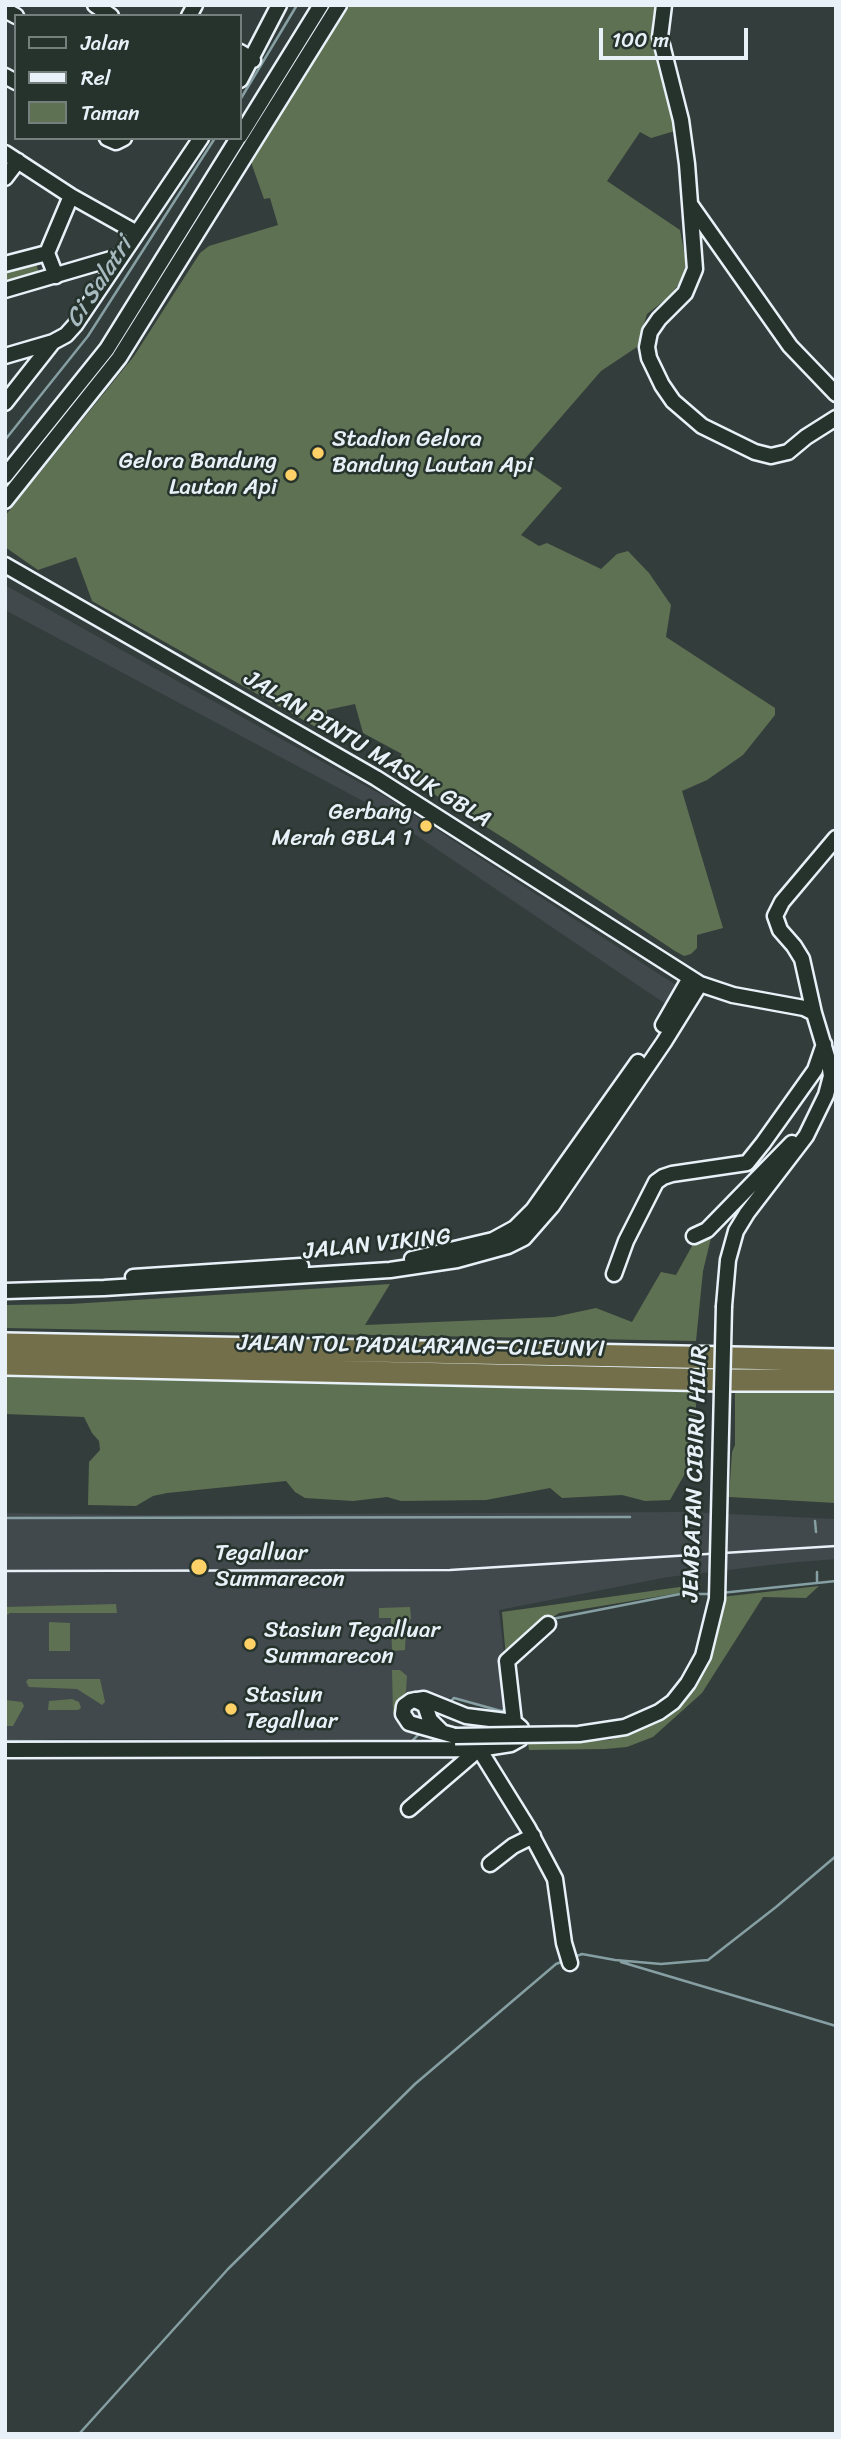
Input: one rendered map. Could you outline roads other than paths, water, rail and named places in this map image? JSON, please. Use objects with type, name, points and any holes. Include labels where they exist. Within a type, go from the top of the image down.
[{"type":"highway","name":"JALAN TOL PADALARANG–CILEUNYI","points":[[5,1344],[836,1360]]},
{"type":"highway","name":"JALAN TOL PADALARANG–CILEUNYI","points":[[5,1364],[721,1380],[836,1380]]},
{"type":"street","points":[[246,56],[279,5]]},
{"type":"street","points":[[242,132],[321,5]]},
{"type":"street","points":[[5,501],[119,358],[339,5]]},
{"type":"street","points":[[664,5],[660,37],[681,120],[695,269],[685,293],[650,332],[647,346],[649,358],[662,386],[673,401],[702,426],[755,452],[771,456],[788,452],[836,418]]},
{"type":"street","points":[[5,356],[53,342],[66,335],[200,140]]},
{"type":"street","points":[[5,476],[107,349],[237,140]]},
{"type":"street","points":[[5,178],[11,157],[71,196],[136,233]]},
{"type":"street","points":[[56,275],[47,253],[71,196]]},
{"type":"street","points":[[690,204],[790,346],[836,394]]},
{"type":"street","points":[[5,264],[47,253]]},
{"type":"street","points":[[5,290],[121,256]]},
{"type":"street","points":[[5,402],[53,342]]},
{"type":"street","name":"JALAN PINTU MASUK GBLA","points":[[5,565],[376,778],[695,981],[733,995],[804,1008],[814,1013]]},
{"type":"street","name":"JEMBATAN CIBIRU HILIR","points":[[415,1724],[450,1735],[579,1734],[625,1727],[659,1712],[673,1702],[688,1683],[707,1644],[717,1599],[724,1306],[728,1260],[736,1231],[747,1213],[806,1136],[821,1110],[831,1076],[802,959],[780,930],[775,916],[782,902],[836,838]]},
{"type":"street","name":"JALAN VIKING","points":[[5,1282],[407,1260],[493,1240],[515,1228],[533,1210],[695,981]]},
{"type":"street","name":"JALAN VIKING","points":[[5,1291],[117,1287],[390,1270],[457,1260],[509,1246],[524,1238],[552,1206],[664,1042],[695,981]]},
{"type":"street","points":[[614,1274],[626,1241],[656,1182],[672,1174],[747,1163],[815,1070],[824,1044]]},
{"type":"street","points":[[694,1236],[707,1230],[779,1154],[806,1136]]},
{"type":"street","points":[[514,1721],[507,1661],[548,1624]]},
{"type":"street","points":[[5,1751],[393,1747],[479,1749],[517,1742],[522,1735],[522,1728],[514,1721],[477,1719],[415,1700],[407,1702],[402,1714],[407,1721],[415,1724],[425,1719],[432,1707]]},
{"type":"street","points":[[432,1707],[430,1720],[450,1735]]},
{"type":"street","points":[[409,1809],[479,1749]]},
{"type":"street","points":[[479,1749],[533,1836],[555,1880],[568,1957]]},
{"type":"street","points":[[489,1864],[513,1846],[533,1836]]},
{"type":"waterway","name":"Ci Salatri","points":[[242,97],[297,5]]},
{"type":"waterway","name":"Ci Salatri","points":[[5,440],[88,336],[214,140]]},
{"type":"waterway","points":[[5,1518],[630,1517]]},
{"type":"waterway","points":[[815,1521],[816,1532]]},
{"type":"waterway","points":[[817,1572],[817,1582]]},
{"type":"waterway","points":[[721,1593],[836,1581]]},
{"type":"waterway","points":[[552,1619],[680,1594],[711,1594]]},
{"type":"waterway","points":[[450,1702],[454,1698],[501,1711],[508,1709]]},
{"type":"waterway","points":[[410,1743],[418,1735]]},
{"type":"waterway","points":[[5,1741],[249,1742]]},
{"type":"waterway","points":[[574,1957],[582,1954],[661,1964],[708,1960],[836,1856]]},
{"type":"waterway","points":[[79,2434],[228,2269],[415,2084],[556,1964],[564,1961]]},
{"type":"waterway","points":[[621,1962],[836,2026]]},
{"type":"railway","points":[[5,1571],[450,1570],[836,1546]]},
{"type":"place","name":"Stadion Gelora Bandung Lautan Api","points":[[318,453]]},
{"type":"place","name":"Gelora Bandung Lautan Api","points":[[291,475]]},
{"type":"place","name":"Gerbang Merah GBLA 1","points":[[426,826]]},
{"type":"place","name":"Tegalluar Summarecon","points":[[199,1567]]},
{"type":"place","name":"Stasiun Tegalluar Summarecon","points":[[250,1644]]},
{"type":"place","name":"Stasiun Tegalluar","points":[[231,1709]]}]
